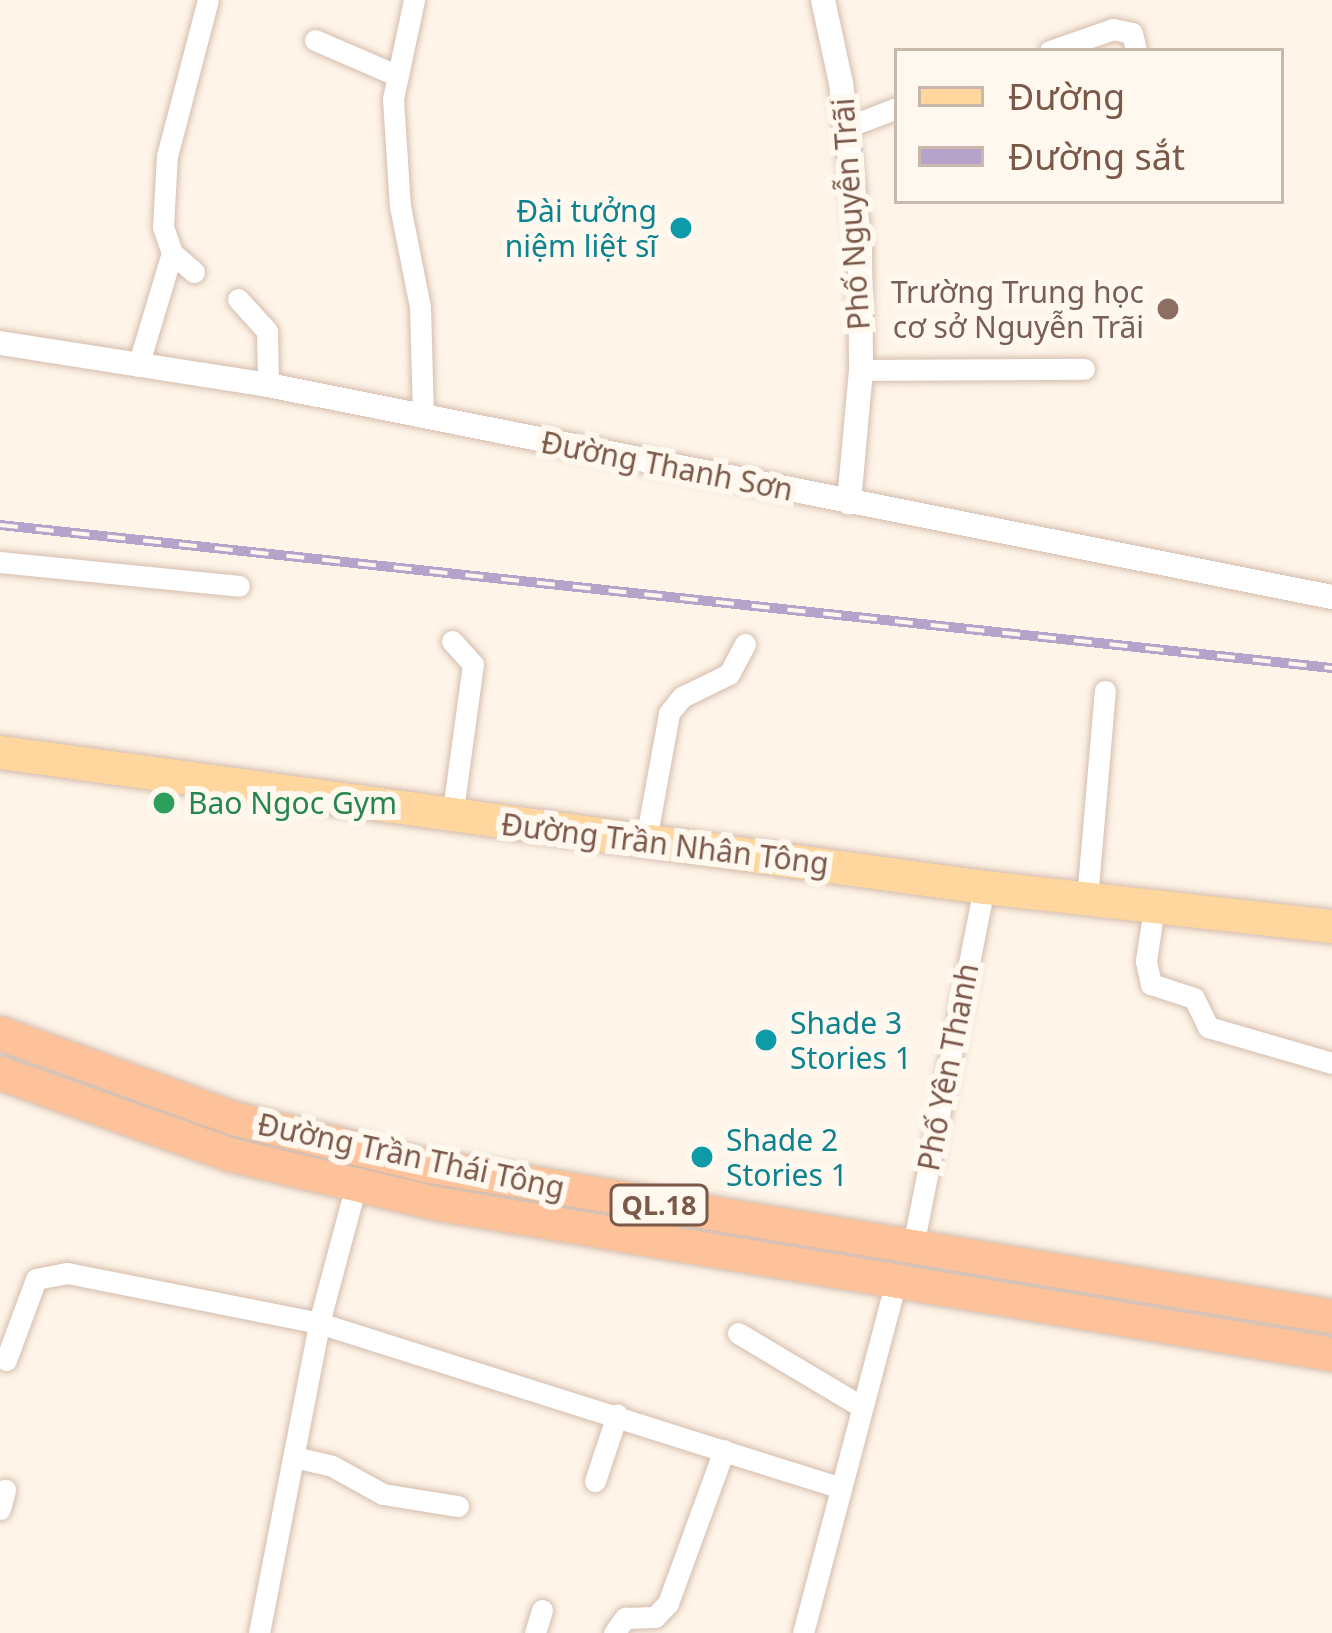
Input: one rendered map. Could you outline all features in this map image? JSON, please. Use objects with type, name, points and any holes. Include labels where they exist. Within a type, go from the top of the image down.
[{"type":"highway","name":"Đường Trần Thái Tông","points":[[0,1033],[234,1118],[426,1165],[1332,1316]]},
{"type":"highway","name":"Đường Trần Thái Tông","points":[[0,1073],[232,1154],[356,1184],[895,1284],[1332,1354]]},
{"type":"highway","points":[[606,1232],[611,1197]]},
{"type":"main road","name":"Đường Trần Nhân Tông","points":[[0,752],[984,887],[1332,926]]},
{"type":"street","points":[[194,272],[172,253],[163,227],[167,156],[208,0]]},
{"type":"street","points":[[414,0],[398,76],[400,206],[420,307],[423,416]]},
{"type":"street","name":"Phố Nguyễn Trãi","points":[[823,0],[847,127],[861,370],[849,502]]},
{"type":"street","points":[[1058,48],[1113,28],[1132,34],[1135,48]]},
{"type":"street","points":[[315,40],[398,76]]},
{"type":"street","points":[[847,127],[894,109]]},
{"type":"street","points":[[138,366],[172,253]]},
{"type":"street","points":[[238,299],[267,331],[268,385]]},
{"type":"street","name":"Đường Thanh Sơn","points":[[0,343],[268,385],[1332,597]]},
{"type":"street","points":[[861,370],[1084,369]]},
{"type":"street","points":[[0,562],[238,586]]},
{"type":"street","points":[[452,641],[473,664],[452,817]]},
{"type":"street","points":[[646,840],[669,713],[682,698],[729,674],[745,644]]},
{"type":"street","points":[[1087,898],[1105,691]]},
{"type":"street","name":"Phố Yên Thanh","points":[[913,1246],[984,887]]},
{"type":"street","points":[[1154,908],[1146,961],[1151,984],[1194,998],[1208,1027],[1332,1063]]},
{"type":"street","points":[[259,1633],[319,1323],[356,1184]]},
{"type":"street","points":[[6,1360],[26,1293],[49,1273],[319,1323],[841,1488]]},
{"type":"street","points":[[803,1633],[895,1284]]},
{"type":"street","points":[[738,1333],[862,1407]]},
{"type":"street","points":[[595,1481],[617,1414]]},
{"type":"street","points":[[614,1633],[625,1618],[655,1617],[668,1603],[724,1450]]},
{"type":"street","points":[[294,1457],[332,1466],[383,1494],[458,1506]]},
{"type":"street","points":[[535,1633],[542,1610]]},
{"type":"railway","points":[[0,525],[1332,668]]},
{"type":"place","name":"Đài tưởng niệm liệt sĩ","points":[[681,228]]},
{"type":"place","name":"Trường Trung học cơ sở Nguyễn Trãi","points":[[1168,309]]},
{"type":"place","name":"Bao Ngoc Gym","points":[[164,803]]},
{"type":"place","name":"Shade 3 Stories 1","points":[[766,1040]]},
{"type":"place","name":"Shade 2 Stories 1","points":[[702,1157]]}]
